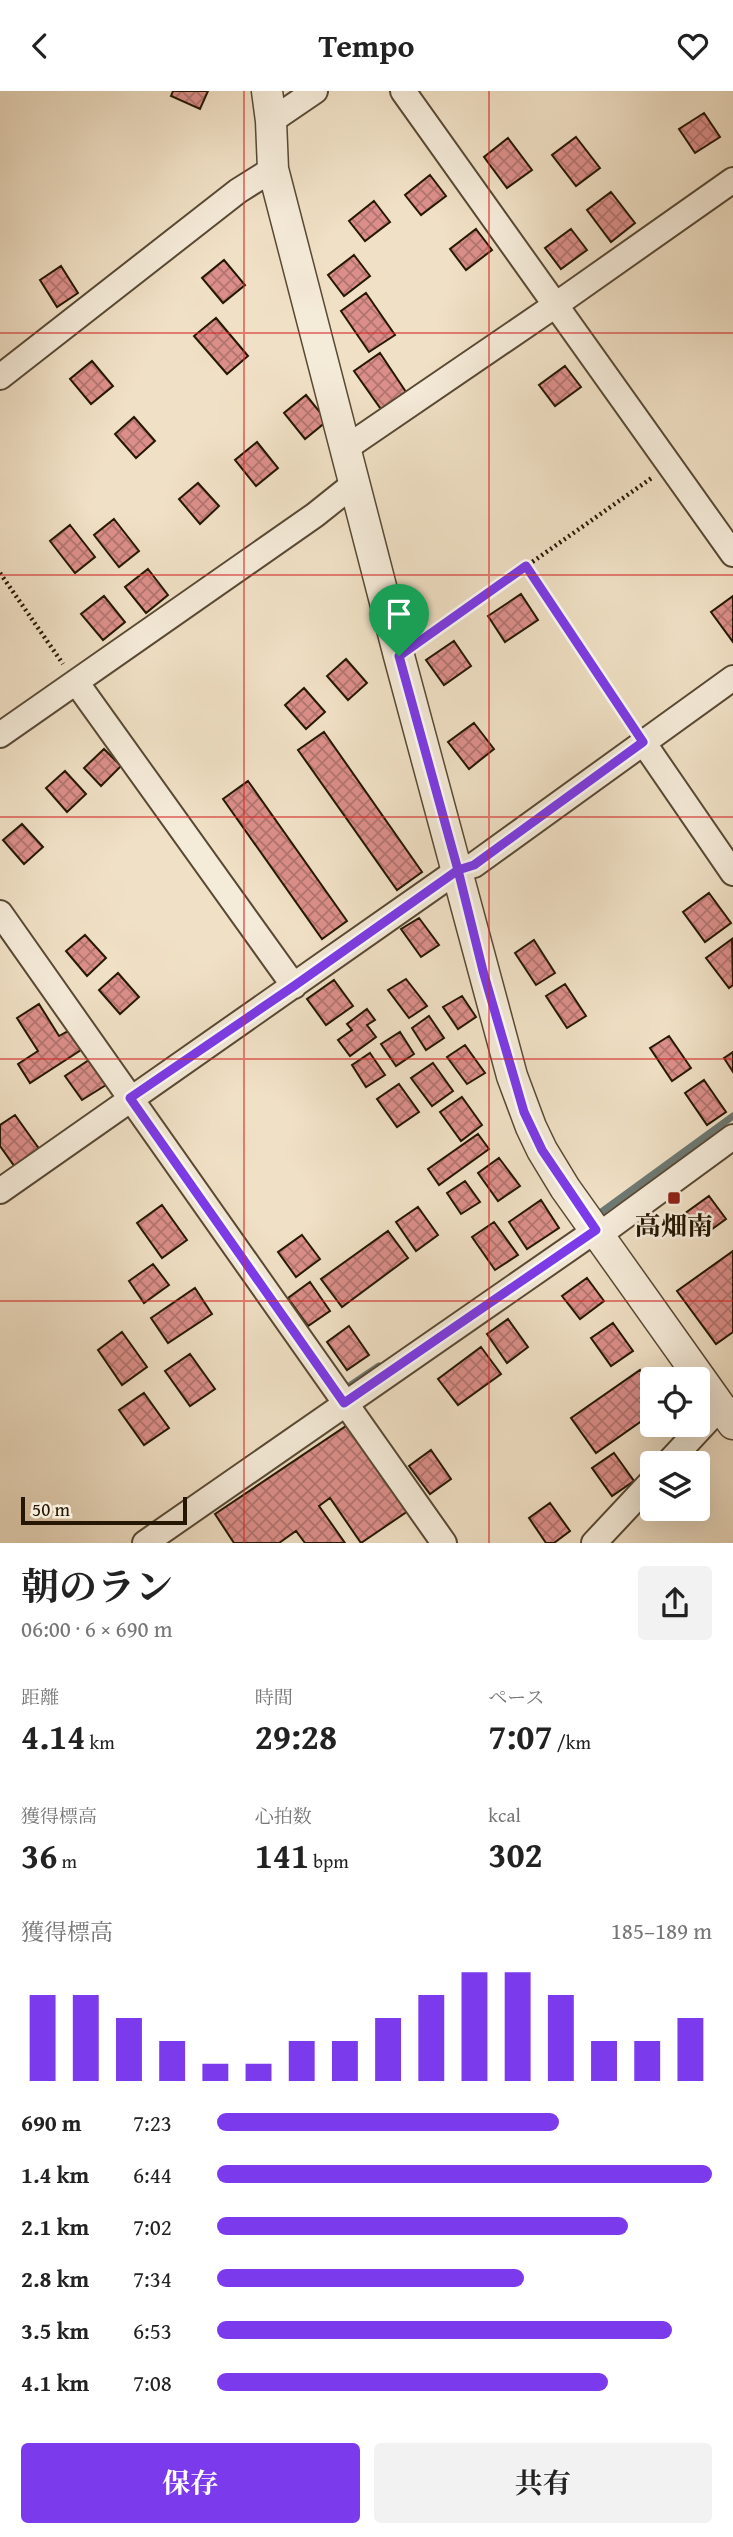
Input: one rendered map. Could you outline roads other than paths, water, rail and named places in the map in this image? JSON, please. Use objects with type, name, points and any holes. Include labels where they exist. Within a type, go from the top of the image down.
[{"type":"street","points":[[267,91],[272,170],[483,971],[524,1112],[542,1150],[593,1227],[727,1415],[683,1451]]},
{"type":"street","points":[[271,121],[315,91]]},
{"type":"street","points":[[403,91],[733,554]]},
{"type":"street","points":[[0,377],[238,191],[272,170]]},
{"type":"street","points":[[346,448],[733,180]]},
{"type":"street","points":[[0,735],[315,515],[355,483]]},
{"type":"street","points":[[0,1191],[458,870],[474,865],[733,678]]},
{"type":"street","points":[[76,682],[294,986]]},
{"type":"street","points":[[643,742],[733,873]]},
{"type":"street","points":[[0,913],[444,1543]]},
{"type":"street","points":[[145,1543],[593,1227],[733,1137]]},
{"type":"street","points":[[594,1543],[640,1494]]},
{"type":"waterway","points":[[593,1218],[733,1116]]},
{"type":"waterway","points":[[348,1387],[379,1366]]},
{"type":"place","name":"高畑南","points":[[674,1198]]}]
